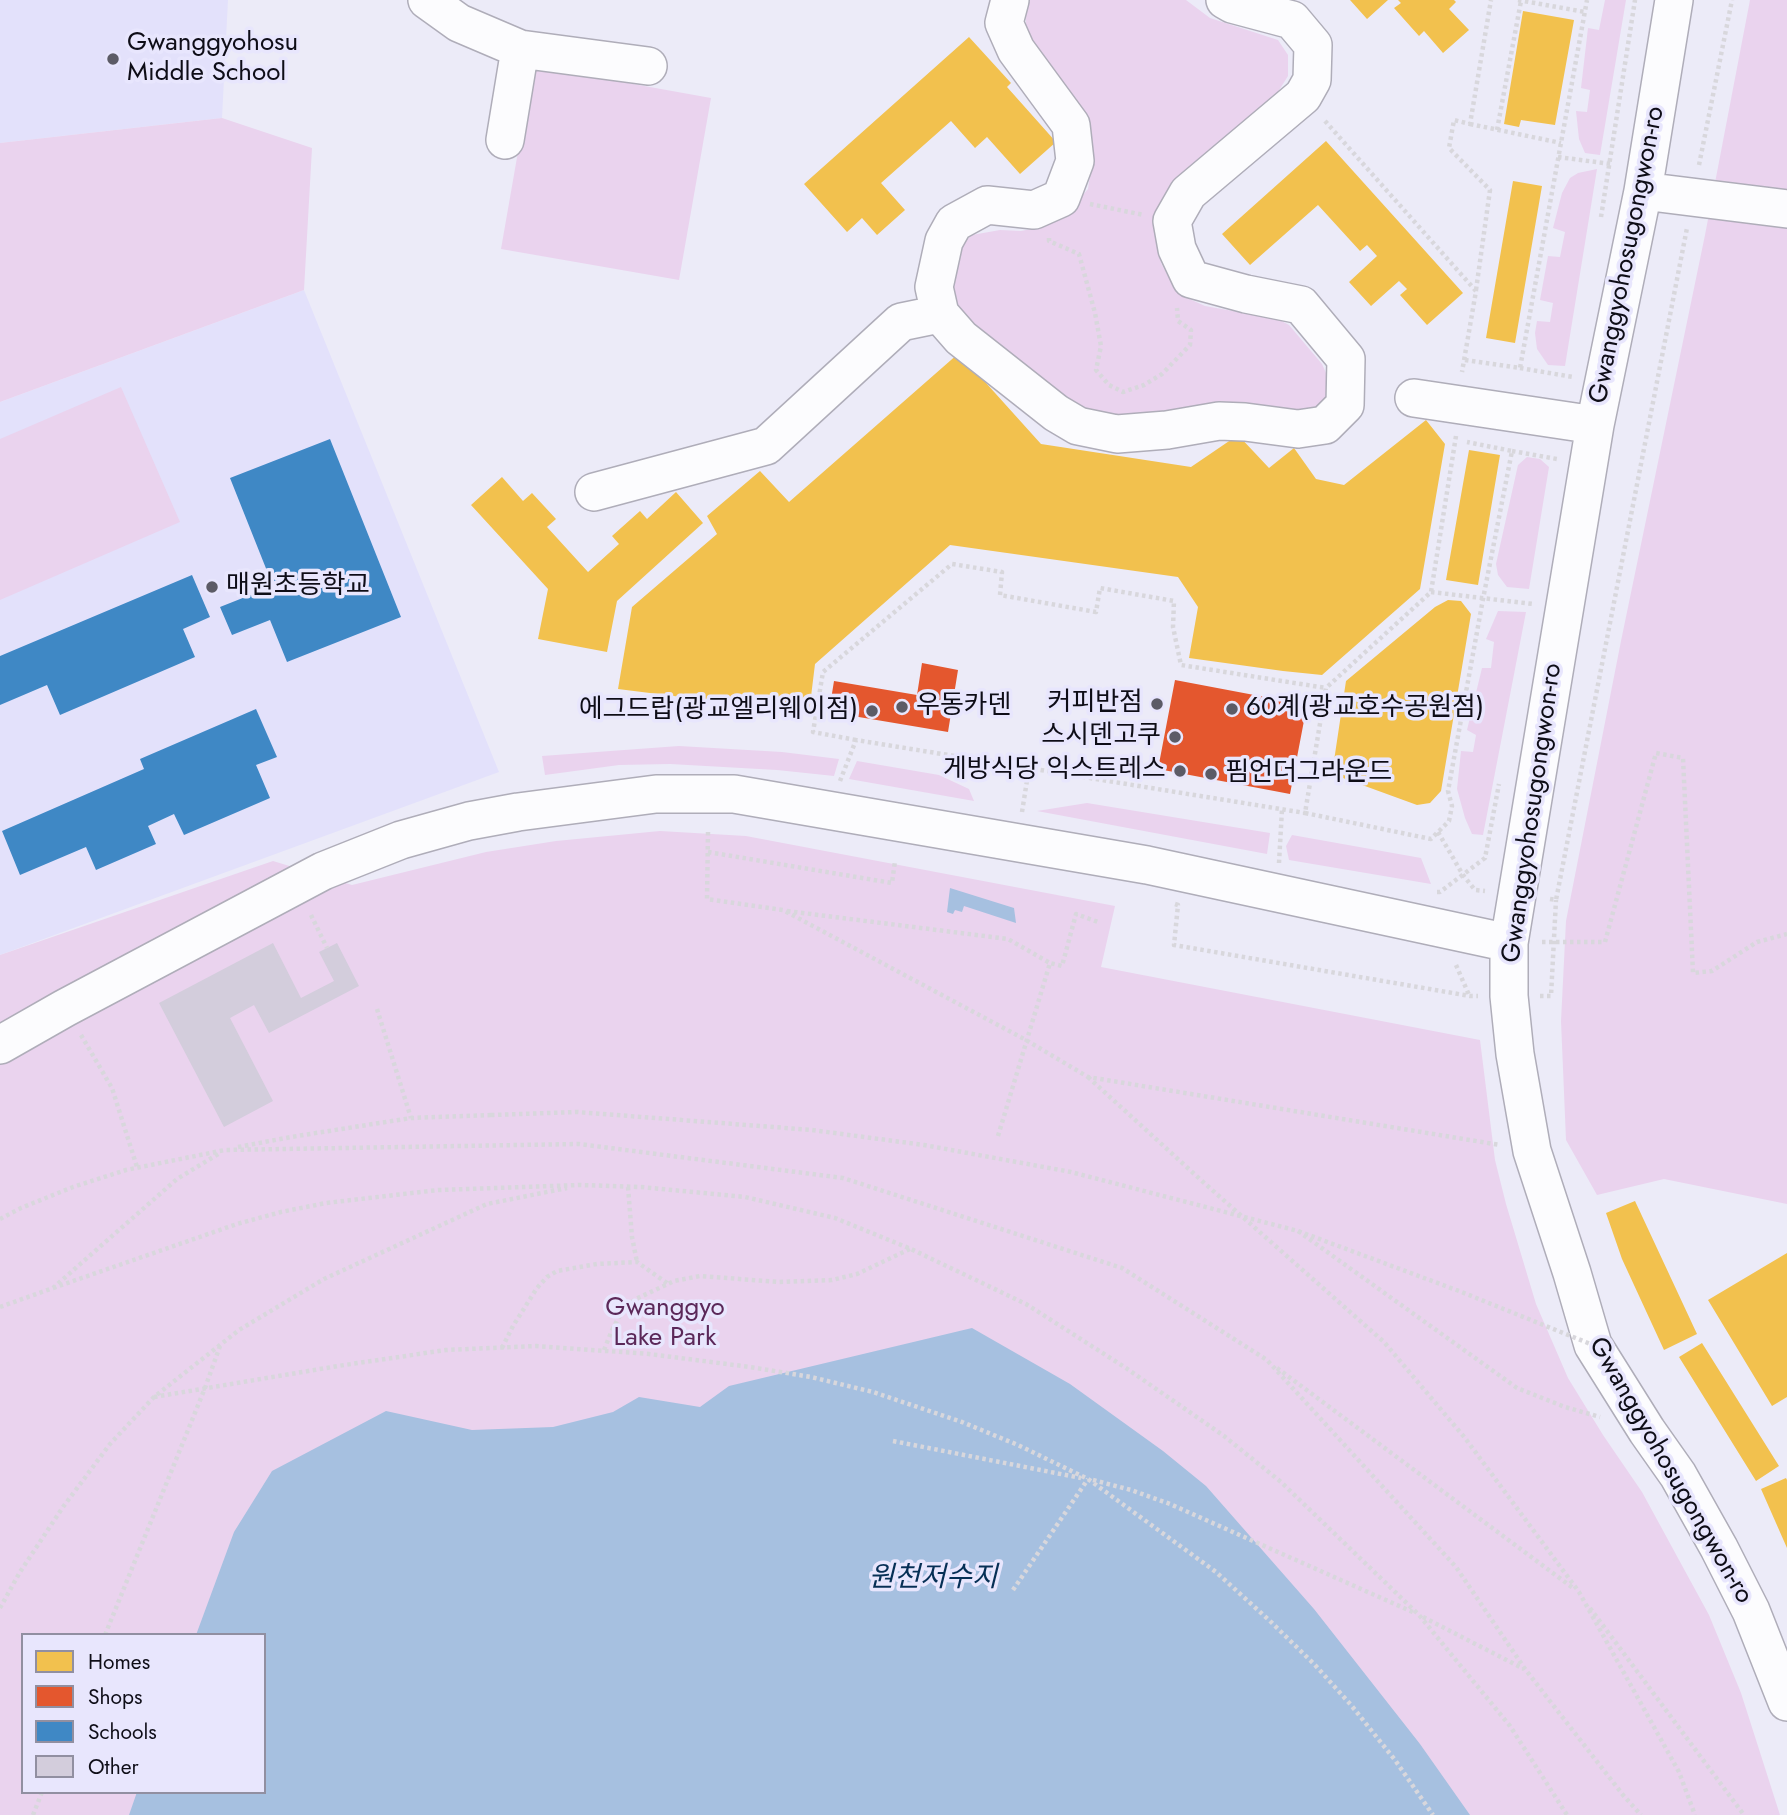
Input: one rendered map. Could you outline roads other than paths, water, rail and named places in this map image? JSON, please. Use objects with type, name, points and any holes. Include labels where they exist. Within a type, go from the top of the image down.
[{"type":"street","points":[[428,0],[459,23],[520,49],[648,66]]},
{"type":"street","points":[[1010,0],[1004,23],[1016,50],[1071,125],[1075,161],[1061,198],[1034,210],[987,205],[954,223],[944,241],[934,286],[940,314],[961,338],[1078,426],[1116,435],[1219,421],[1298,429],[1325,425],[1345,405],[1346,359],[1301,305],[1246,294],[1191,278],[1177,249],[1172,221],[1188,193],[1303,96],[1312,80],[1313,45],[1292,20],[1225,0]]},
{"type":"street","name":"Gwanggyohosugongwon-ro","points":[[1675,0],[1643,191],[1595,425],[1509,943],[1509,996],[1515,1054],[1532,1151],[1593,1345],[1647,1432],[1678,1475],[1719,1548],[1751,1611],[1787,1702]]},
{"type":"street","points":[[505,140],[520,49]]},
{"type":"street","points":[[1643,191],[1787,209]]},
{"type":"street","points":[[594,492],[766,446],[901,322],[940,314]]},
{"type":"street","points":[[1414,398],[1595,425]]},
{"type":"street","points":[[0,1045],[65,1007],[323,871],[401,840],[469,821],[518,812],[656,794],[734,794],[1147,864],[1509,943]]},
{"type":"water","points":[[950,888],[1014,908],[1016,923],[964,906],[962,912],[947,912]]},
{"type":"water","name":"원천저수지","points":[[972,1328],[1070,1384],[1163,1451],[1206,1486],[1314,1609],[1420,1744],[1470,1815],[129,1815],[136,1794],[266,1794],[266,1633],[197,1633],[234,1532],[272,1471],[386,1411],[472,1430],[553,1427],[613,1412],[639,1397],[700,1407],[729,1386]]},
{"type":"place","name":"Gwanggyohosu Middle School","points":[[113,59]]},
{"type":"place","name":"매원초등학교","points":[[212,587]]},
{"type":"place","name":"커피반점","points":[[1157,704]]},
{"type":"place","name":"우동카덴","points":[[902,707]]},
{"type":"place","name":"60계(광교호수공원점)","points":[[1232,709]]},
{"type":"place","name":"에그드랍(광교엘리웨이점)","points":[[872,711]]},
{"type":"place","name":"스시덴고쿠","points":[[1175,737]]},
{"type":"place","name":"게방식당 익스트레스","points":[[1180,771]]},
{"type":"place","name":"핌언더그라운드","points":[[1211,774]]},
{"type":"park label","name":"Gwanggyo Lake Park","points":[[665,1324]]}]
